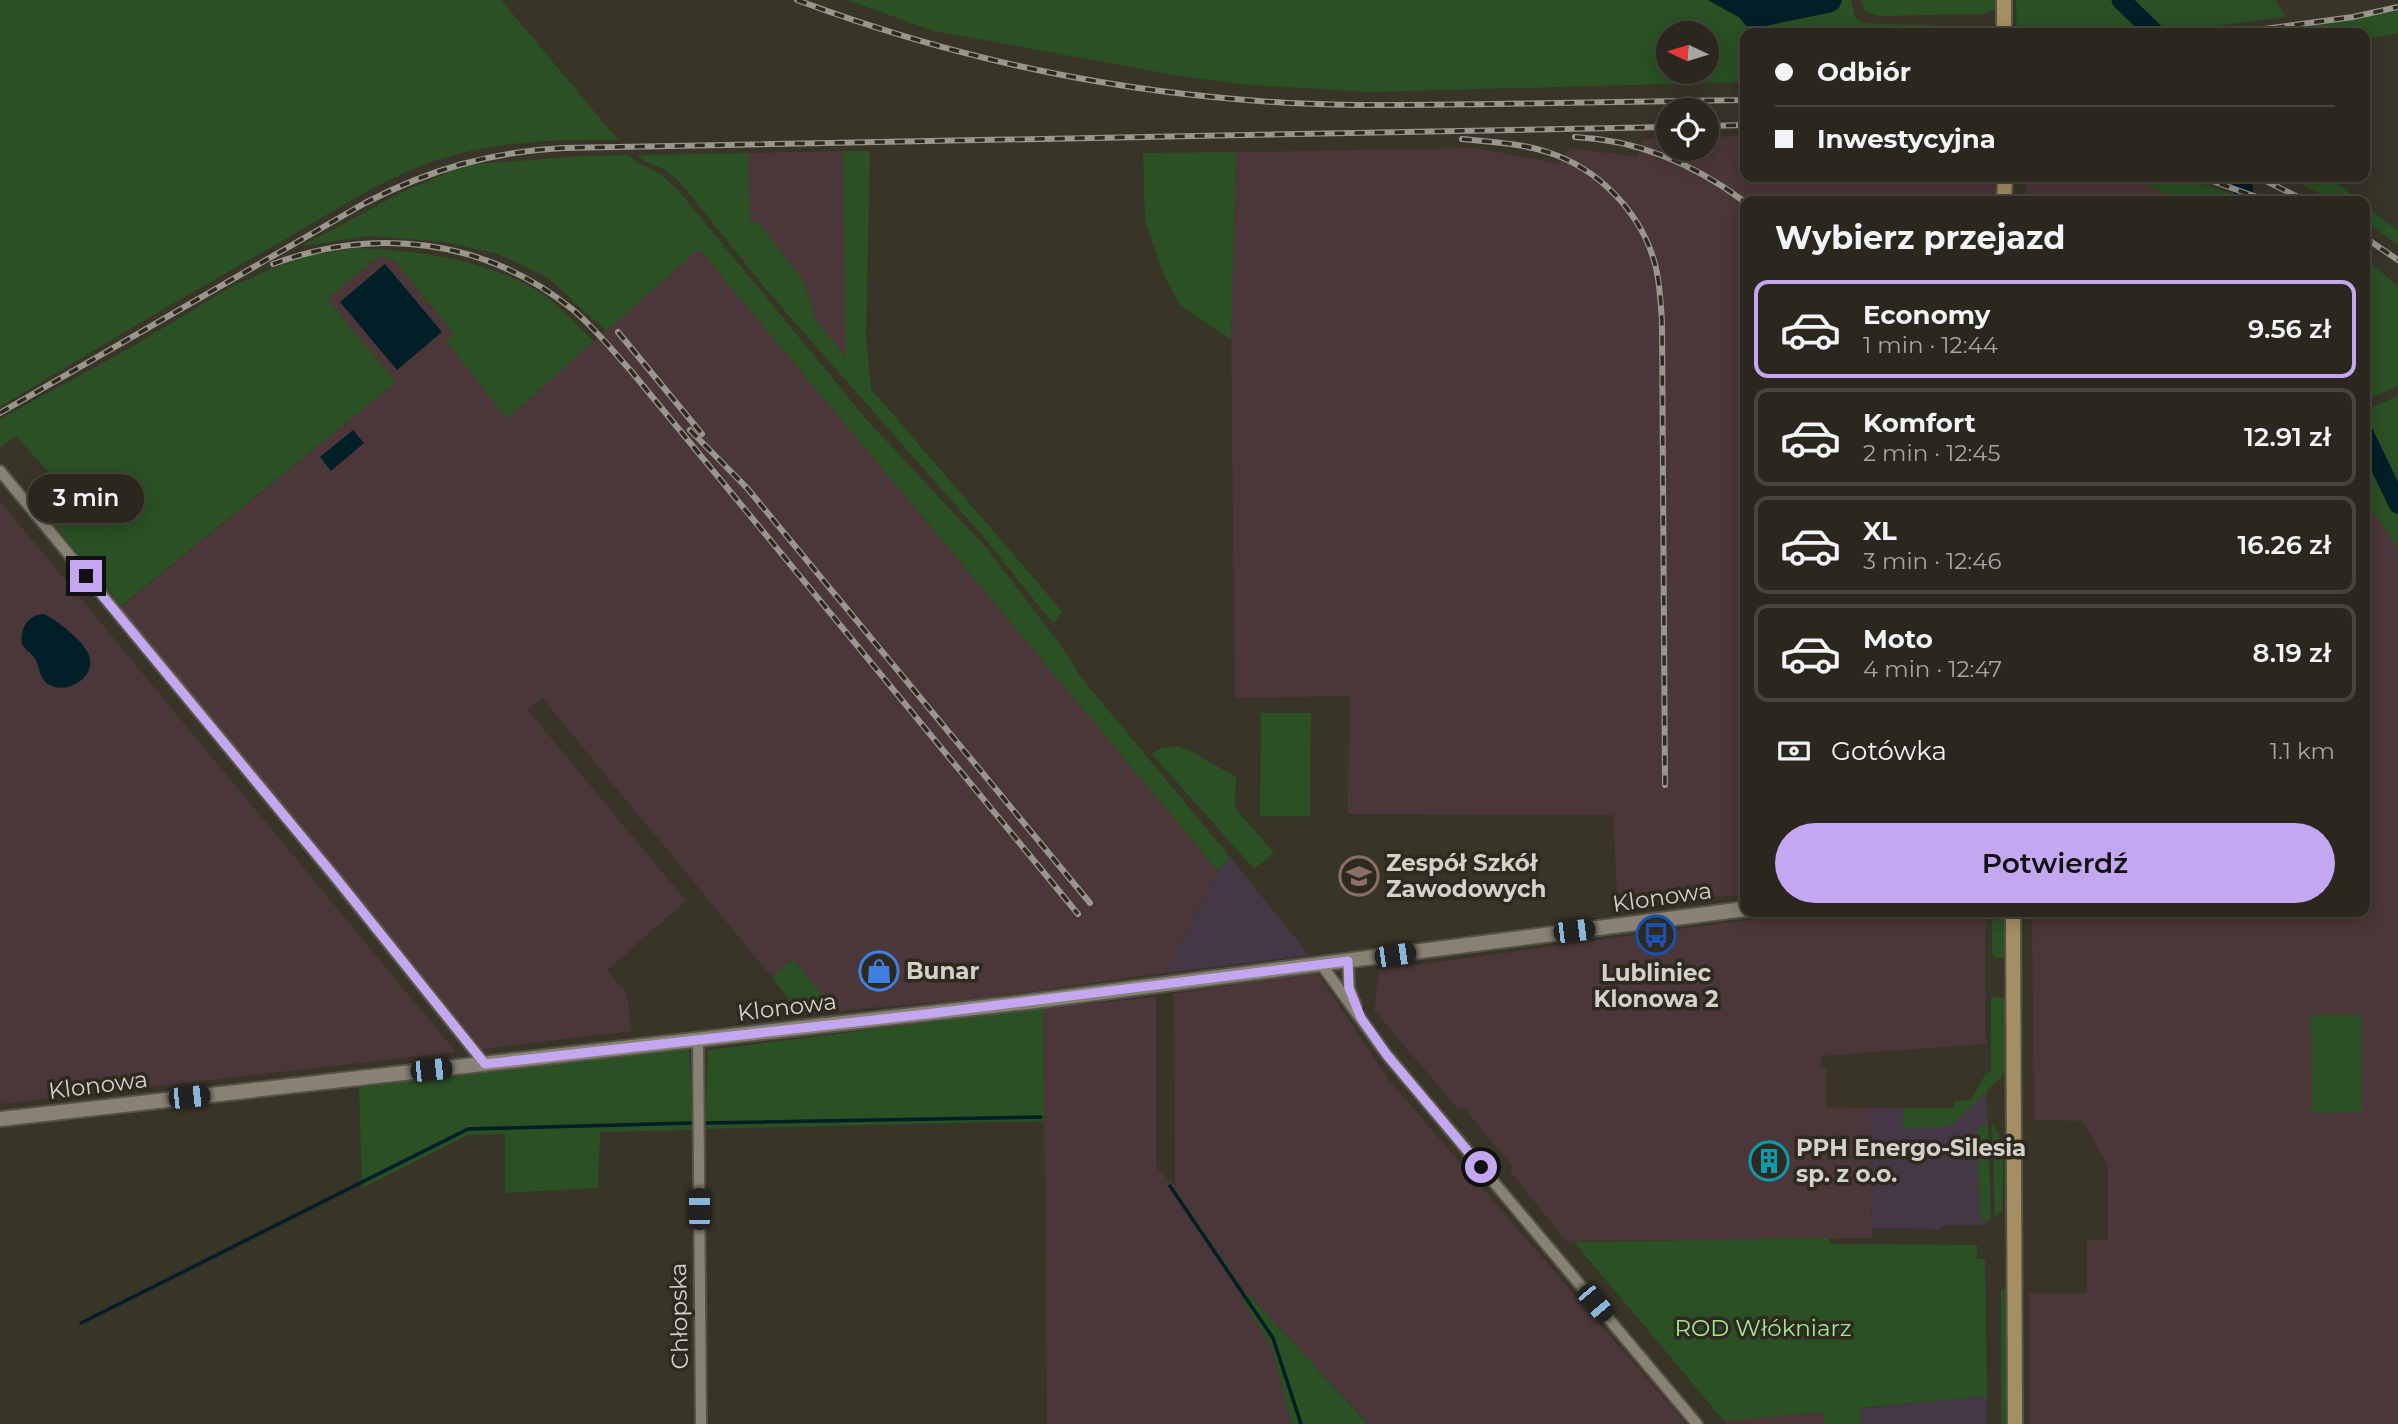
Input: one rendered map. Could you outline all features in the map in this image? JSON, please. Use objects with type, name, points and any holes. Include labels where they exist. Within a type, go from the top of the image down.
[{"type":"main road","points":[[2004,0],[2004,28]]},
{"type":"main road","points":[[2012,917],[2015,1424]]},
{"type":"street","points":[[0,471],[335,877],[485,1064]]},
{"type":"street","name":"Klonowa","points":[[0,1119],[1027,1002],[1740,910]]},
{"type":"street","points":[[1348,961],[1349,988],[1361,1018]]},
{"type":"street","points":[[1321,964],[1387,1055],[1697,1424]]},
{"type":"street","name":"Chłopska","points":[[698,1040],[701,1424]]},
{"type":"shaded area","points":[[1740,136],[1740,182],[1996,182],[1996,196],[1740,196],[1740,896],[1629,898],[1629,905],[1623,911],[1618,911],[1613,815],[1348,814],[1349,696],[1235,698],[1231,340],[1236,152],[1478,148],[1559,164],[1570,148],[1638,157],[1643,139],[1656,138],[1656,161],[1719,161],[1719,137]]},
{"type":"shaded area","points":[[843,151],[847,358],[816,321],[804,282],[749,219],[748,153]]},
{"type":"shaded area","points":[[2026,182],[2141,182],[2171,196],[2026,196]]},
{"type":"shaded area","points":[[698,248],[1218,871],[1165,973],[984,998],[836,1011],[793,960],[772,977],[542,698],[528,710],[686,901],[607,970],[627,994],[631,1031],[483,1049],[121,607],[396,382],[327,299],[379,256],[394,260],[454,334],[447,341],[507,418]]},
{"type":"shaded area","points":[[0,501],[456,1052],[0,1104]]},
{"type":"shaded area","points":[[2374,513],[2398,548],[2398,1424],[2030,1424],[2029,1293],[2087,1293],[2087,1240],[2108,1240],[2108,1165],[2082,1121],[2034,1120],[2032,917],[2370,917],[2370,514]]},
{"type":"shaded area","points":[[1230,857],[1309,955],[1165,973],[1218,872]]},
{"type":"shaded area","points":[[1772,917],[1985,917],[1986,1044],[1821,1056],[1822,1066],[1826,1067],[1826,1107],[1869,1108],[1872,1238],[1566,1241],[1510,1171],[1512,1166],[1465,1109],[1458,1109],[1374,1010],[1379,970],[1636,935],[1645,937],[1685,928]]},
{"type":"shaded area","points":[[1313,972],[1321,978],[1389,1080],[1686,1424],[1369,1424],[1249,1295],[1242,1297],[1272,1348],[1292,1424],[1047,1424],[1043,1008],[1156,997],[1156,1167],[1175,1186],[1174,994]]},
{"type":"shaded area","points":[[1987,1091],[1990,1221],[1984,1225],[1944,1225],[1940,1229],[1872,1228],[1869,1108],[1968,1108]]},
{"type":"shaded area","points":[[1987,1396],[1987,1424],[1824,1424],[1823,1412]]},
{"type":"shaded area","points":[[1823,1412],[1824,1424],[1726,1424],[1724,1421]]},
{"type":"green space","points":[[0,0],[501,0],[618,140],[494,146],[454,155],[409,171],[346,204],[141,322],[0,407]]},
{"type":"green space","points":[[847,0],[1851,0],[1855,17],[1862,23],[1986,28],[1740,28],[1740,82],[1719,83],[1719,21],[1656,21],[1656,84],[1670,84],[1371,92],[1248,85],[1180,76],[934,31]]},
{"type":"green space","points":[[1861,0],[1996,0],[1996,9],[1981,14],[1880,16],[1867,11]]},
{"type":"green space","points":[[2016,0],[2275,0],[2286,17],[2200,28],[2017,28]]},
{"type":"green space","points":[[2398,11],[2398,33],[2370,39],[2370,28],[2287,28]]},
{"type":"green space","points":[[843,151],[870,151],[866,336],[871,389],[1062,611],[1053,624],[989,543],[769,293],[680,182],[664,169],[637,155],[748,153],[750,222],[758,222],[804,282],[816,321],[846,357]]},
{"type":"green space","points":[[1236,152],[1231,340],[1180,305],[1163,273],[1145,220],[1143,153]]},
{"type":"green space","points":[[629,155],[637,163],[658,172],[678,190],[866,419],[988,550],[1061,646],[1080,676],[1230,857],[1218,871],[699,249],[606,331],[547,277],[498,254],[444,242],[369,236],[302,246],[402,192],[465,165]]},
{"type":"green space","points":[[2141,182],[2198,182],[2238,196],[2171,196]]},
{"type":"green space","points":[[2299,182],[2335,182],[2353,196],[2323,196]]},
{"type":"green space","points":[[2370,210],[2398,231],[2398,245],[2370,224]]},
{"type":"green space","points":[[356,248],[426,254],[495,271],[538,291],[594,341],[507,419],[446,341],[454,334],[394,260],[379,256],[327,299],[396,382],[121,606],[47,516],[50,474],[16,436],[0,448],[0,419],[135,345],[234,285],[300,257]]},
{"type":"green space","points":[[2370,263],[2398,286],[2398,386],[2370,398]]},
{"type":"green space","points":[[2398,396],[2398,548],[2374,513],[2370,514],[2370,408]]},
{"type":"green space","points":[[1261,713],[1311,713],[1310,816],[1260,816]]},
{"type":"green space","points":[[1177,746],[1236,777],[1235,808],[1274,853],[1254,869],[1152,754],[1162,748]]},
{"type":"green space","points":[[1992,917],[2004,917],[2004,956],[1996,958],[1992,954]]},
{"type":"green space","points":[[793,959],[836,1011],[805,1015],[798,1011],[772,977]]},
{"type":"green space","points":[[1991,997],[2005,998],[2006,1068],[2002,1076],[1953,1124],[1903,1128],[1903,1108],[1953,1108],[1955,1101],[1971,1100],[1986,1073],[1991,1072]]},
{"type":"green space","points":[[1043,1008],[1044,1121],[705,1129],[708,1050]]},
{"type":"green space","points":[[2311,1015],[2361,1015],[2362,1112],[2312,1113]]},
{"type":"green space","points":[[689,1049],[693,1130],[600,1132],[598,1188],[505,1193],[505,1134],[468,1135],[362,1188],[359,1087]]},
{"type":"green space","points":[[1983,1124],[1988,1126],[1991,1218],[1984,1222],[1980,1218],[1977,1129]]},
{"type":"green space","points":[[1992,1124],[2000,1141],[2003,1165],[2002,1210],[1995,1218]]},
{"type":"green space","name":"ROD Włókniarz","points":[[1829,1238],[1830,1244],[1977,1245],[1977,1259],[1985,1259],[1987,1396],[1860,1408],[1861,1424],[1824,1424],[1823,1412],[1724,1421],[1574,1242]]},
{"type":"green space","points":[[2008,1287],[2009,1424],[2001,1424],[2001,1290]]},
{"type":"green space","points":[[1249,1295],[1368,1424],[1292,1424],[1272,1348],[1241,1297]]},
{"type":"water","points":[[1708,0],[1842,0],[1839,8],[1833,12],[1760,27],[1746,26],[1740,18]]},
{"type":"water","points":[[385,264],[442,332],[397,370],[340,302]]},
{"type":"water","points":[[353,430],[364,443],[331,471],[320,457]]},
{"type":"water","points":[[44,614],[71,633],[88,653],[90,667],[77,684],[62,688],[48,684],[42,678],[32,654],[22,644],[22,633],[26,624],[33,617]]},
{"type":"waterway","points":[[2121,0],[2150,28]]},
{"type":"waterway","points":[[2243,182],[2244,196]]},
{"type":"waterway","points":[[2370,446],[2398,504]]},
{"type":"waterway","points":[[706,1123],[1041,1117]]},
{"type":"waterway","points":[[81,1323],[468,1129],[692,1123]]},
{"type":"waterway","points":[[1170,1186],[1273,1338],[1301,1424]]},
{"type":"railway","points":[[797,0],[906,37],[1018,66],[1132,87],[1189,94],[1307,104],[1368,105],[1740,100]]},
{"type":"railway","points":[[2272,28],[2353,17],[2398,7]]},
{"type":"railway","points":[[1719,126],[1740,125]]},
{"type":"railway","points":[[0,413],[365,203],[437,172],[486,158],[564,148],[1656,127]]},
{"type":"railway","points":[[1575,137],[1621,143],[1665,156],[1706,176],[1740,198]]},
{"type":"railway","points":[[1462,139],[1537,149],[1566,159],[1583,169],[1600,181],[1628,210],[1639,227],[1655,264],[1662,323],[1665,785]]},
{"type":"railway","points":[[2215,182],[2254,196]]},
{"type":"railway","points":[[2268,182],[2296,196]]},
{"type":"railway","points":[[2370,241],[2398,260]]},
{"type":"railway","points":[[273,264],[312,252],[351,245],[390,243],[428,246],[466,254],[503,267],[538,285],[572,309],[631,371],[1078,914]]},
{"type":"railway","points":[[618,332],[702,434]]},
{"type":"railway","points":[[690,430],[747,488],[1090,903]]},
{"type":"place","name":"Zespół Szkół Zawodowych","points":[[1359,876]]},
{"type":"place","name":"Lubliniec Klonowa 2","points":[[1656,935]]},
{"type":"place","name":"Bunar","points":[[879,971]]},
{"type":"place","name":"PPH Energo-Silesia sp. z o.o.","points":[[1769,1161]]},
{"type":"route","points":[[86,576],[335,877],[485,1064],[1027,1002],[1348,961],[1349,988],[1361,1018],[1387,1055],[1481,1167]]}]
